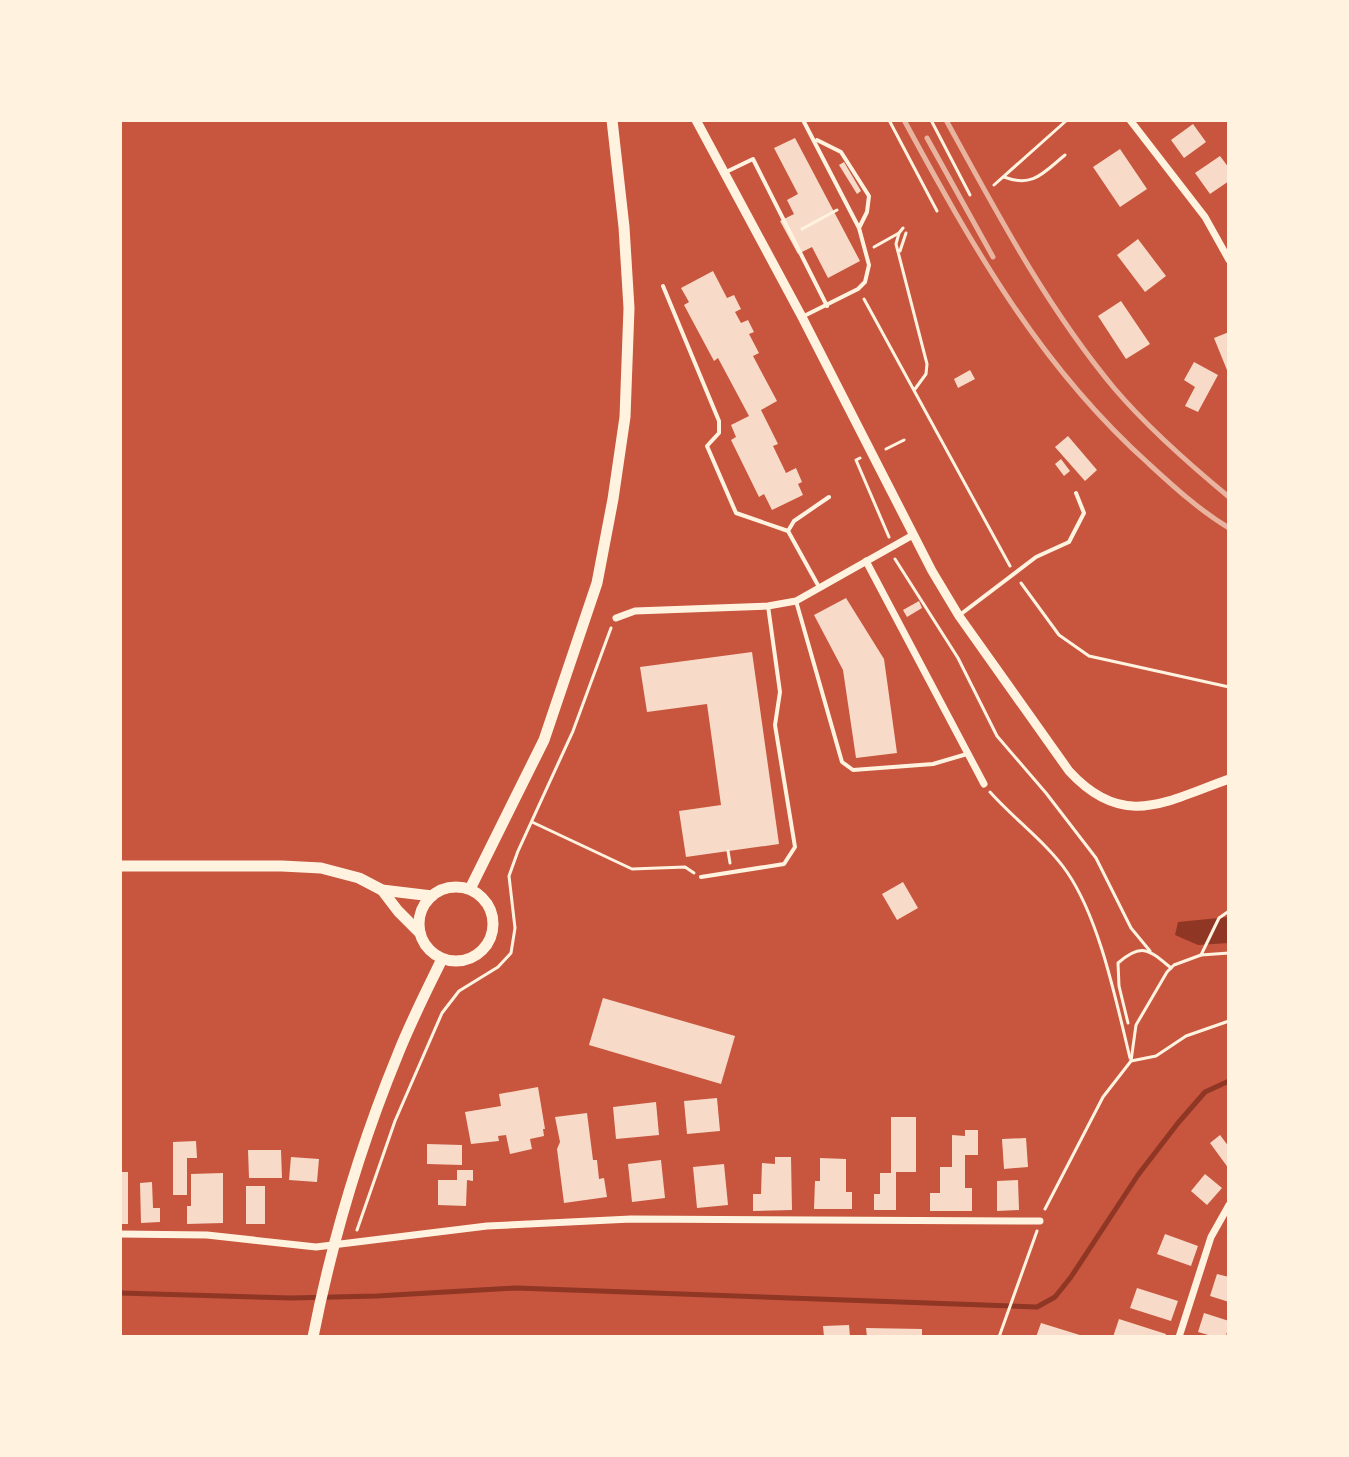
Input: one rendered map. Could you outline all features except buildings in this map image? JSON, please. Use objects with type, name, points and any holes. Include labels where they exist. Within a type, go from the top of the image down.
[{"type":"main road","points":[[470,889],[544,740],[597,583],[613,499],[625,417],[629,308],[612,120]]},
{"type":"main road","points":[[120,866],[321,868],[359,878],[382,890],[432,896]]},
{"type":"main road","points":[[382,890],[420,933],[425,944],[442,959],[465,960],[485,948],[491,938],[493,915],[480,895],[470,889],[447,888],[432,896],[422,911],[420,933]]},
{"type":"main road","points":[[313,1337],[334,1247],[364,1146],[398,1053],[442,959]]},
{"type":"street","points":[[696,120],[802,317],[913,535],[959,616],[1016,698],[1087,790],[1109,801],[1134,807],[1161,804],[1229,779]]},
{"type":"street","points":[[1130,120],[1205,217],[1229,260]]},
{"type":"street","points":[[616,618],[635,611],[768,606],[796,601],[913,535]]},
{"type":"street","points":[[866,561],[984,784]]},
{"type":"street","points":[[1179,1337],[1211,1237],[1229,1205]]},
{"type":"street","points":[[120,1234],[207,1235],[261,1243],[334,1247],[487,1226],[631,1219],[1040,1221]]},
{"type":"lane","points":[[802,317],[858,289],[868,274],[866,251],[859,228],[803,120]]},
{"type":"lane","points":[[814,139],[841,152],[869,196],[867,212],[859,228]]},
{"type":"lane","points":[[724,173],[753,159],[827,306]]},
{"type":"lane","points":[[663,286],[719,421],[719,433],[707,446],[736,513],[788,531],[819,587]]},
{"type":"lane","points":[[959,616],[1036,557],[1069,542],[1084,513],[1076,493]]},
{"type":"lane","points":[[788,531],[794,521],[829,497]]},
{"type":"lane","points":[[796,601],[842,762],[853,770],[933,764],[970,753]]},
{"type":"lane","points":[[701,877],[784,864],[795,847],[775,725],[780,692],[768,606]]},
{"type":"path","points":[[889,120],[937,211]]},
{"type":"path","points":[[931,120],[970,195]]},
{"type":"path","points":[[994,185],[1067,120]]},
{"type":"path","points":[[1004,177],[1020,183],[1033,180],[1065,155]]},
{"type":"path","points":[[791,235],[847,204]]},
{"type":"path","points":[[866,251],[903,228]]},
{"type":"path","points":[[899,233],[896,244],[927,364],[926,374],[915,389]]},
{"type":"path","points":[[900,251],[906,233]]},
{"type":"path","points":[[858,289],[1013,573],[1059,635],[1089,656],[1229,687]]},
{"type":"path","points":[[894,546],[893,556],[958,658],[997,736],[1096,858],[1131,928],[1150,951],[1171,968]]},
{"type":"path","points":[[352,1243],[395,1121],[442,1013],[459,991],[498,967],[511,953],[515,928],[509,876],[573,731],[605,639],[616,618]]},
{"type":"path","points":[[984,784],[1014,819],[1057,860],[1084,899],[1131,1061]]},
{"type":"path","points":[[532,822],[632,869],[685,867],[701,877]]},
{"type":"path","points":[[1201,955],[1219,918],[1229,911]]},
{"type":"path","points":[[1128,1023],[1119,986],[1118,963],[1127,954],[1150,951]]},
{"type":"path","points":[[999,1337],[1040,1221],[1103,1097],[1131,1061],[1136,1025],[1171,968],[1201,955],[1229,953]]},
{"type":"path","points":[[1131,1061],[1156,1056],[1186,1036],[1229,1021]]},
{"type":"path","points":[[1122,1024],[1136,1025]]},
{"type":"shaded area","points":[[1229,917],[1229,943],[1198,945],[1175,935],[1178,922]]},
{"type":"waterway","points":[[120,1293],[291,1298],[516,1288],[1037,1307],[1055,1297],[1071,1277],[1138,1175],[1178,1123],[1205,1092],[1229,1081]]},
{"type":"railway","points":[[904,120],[983,258],[1041,345],[1109,425],[1157,472],[1229,528]]},
{"type":"railway","points":[[946,120],[1044,292],[1089,357],[1141,417],[1229,497]]},
{"type":"railway","points":[[927,138],[993,257]]}]
